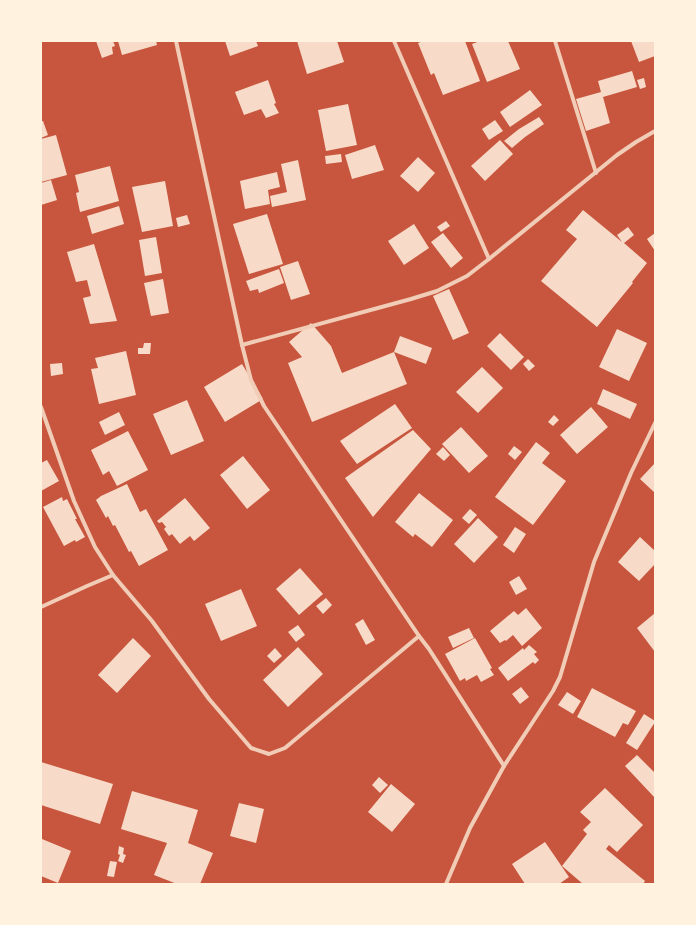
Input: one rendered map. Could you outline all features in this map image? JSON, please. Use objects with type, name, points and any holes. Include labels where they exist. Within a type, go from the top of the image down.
[{"type":"street","points":[[176,41],[242,345],[252,380],[264,406],[433,656],[504,766]]},
{"type":"street","points":[[394,41],[489,259]]},
{"type":"street","points":[[555,41],[596,173]]},
{"type":"street","points":[[242,345],[437,291],[467,276],[623,150],[655,131]]},
{"type":"street","points":[[41,407],[74,502],[95,547],[113,575],[152,621],[209,699],[251,748],[269,754],[285,748],[419,636]]},
{"type":"street","points":[[446,884],[470,828],[504,766],[553,691],[560,677],[594,562],[631,472],[655,424]]},
{"type":"street","points":[[41,608],[113,575]]},
{"type":"building","points":[[96,41],[113,41],[115,46],[112,47],[113,54],[102,58]]},
{"type":"building","points":[[118,41],[156,41],[157,45],[122,55]]},
{"type":"building","points":[[225,41],[256,41],[258,46],[230,56]]},
{"type":"building","points":[[297,41],[337,41],[344,62],[307,74]]},
{"type":"building","points":[[423,41],[465,41],[480,81],[443,95],[434,73],[431,75],[418,43]]},
{"type":"building","points":[[480,41],[508,41],[520,69],[487,82],[472,44]]},
{"type":"building","points":[[631,41],[655,41],[655,56],[639,62]]},
{"type":"building","points":[[632,71],[637,87],[603,97],[610,123],[586,131],[576,99],[601,92],[598,81]]},
{"type":"building","points":[[644,78],[646,87],[640,89],[637,80]]},
{"type":"building","points":[[268,80],[276,103],[274,104],[279,113],[266,118],[261,109],[244,115],[235,92]]},
{"type":"building","points":[[530,90],[542,105],[510,127],[500,112]]},
{"type":"building","points":[[348,104],[357,145],[326,151],[318,110]]},
{"type":"building","points":[[539,117],[544,124],[512,148],[504,141],[519,129]]},
{"type":"building","points":[[495,120],[503,131],[489,140],[482,129]]},
{"type":"building","points":[[41,121],[43,121],[48,135],[41,138]]},
{"type":"building","points":[[56,135],[67,175],[41,182],[41,139]]},
{"type":"building","points":[[500,140],[513,154],[485,181],[471,166]]},
{"type":"building","points":[[375,145],[384,170],[352,179],[345,155]]},
{"type":"building","points":[[341,154],[342,162],[326,164],[325,156]]},
{"type":"building","points":[[418,157],[435,173],[418,192],[400,176]]},
{"type":"building","points":[[298,160],[306,200],[272,207],[270,196],[287,192],[281,164]]},
{"type":"building","points":[[110,166],[119,201],[80,212],[76,193],[79,192],[75,175]]},
{"type":"building","points":[[277,172],[280,187],[268,190],[270,204],[245,209],[240,181]]},
{"type":"building","points":[[51,180],[57,200],[41,205],[41,183]]},
{"type":"building","points":[[165,181],[173,226],[142,232],[132,187]]},
{"type":"building","points":[[119,206],[124,224],[92,234],[87,216]]},
{"type":"building","points":[[583,210],[622,242],[617,235],[628,227],[634,235],[624,243],[647,263],[632,282],[633,283],[597,327],[541,281],[577,239],[566,230]]},
{"type":"building","points":[[267,214],[283,264],[249,274],[233,224]]},
{"type":"building","points":[[187,215],[190,224],[178,227],[176,218]]},
{"type":"building","points":[[446,221],[450,226],[441,232],[437,227]]},
{"type":"building","points":[[414,224],[429,248],[404,265],[388,241]]},
{"type":"building","points":[[443,233],[463,258],[451,268],[431,242]]},
{"type":"building","points":[[655,233],[655,251],[647,239]]},
{"type":"building","points":[[156,237],[162,273],[145,276],[139,240]]},
{"type":"building","points":[[94,244],[117,321],[90,324],[83,298],[91,296],[87,280],[76,282],[67,252]]},
{"type":"building","points":[[298,261],[310,294],[291,300],[280,267]]},
{"type":"building","points":[[279,269],[284,283],[259,293],[258,289],[250,291],[246,281]]},
{"type":"building","points":[[163,279],[169,313],[151,316],[144,283]]},
{"type":"building","points":[[449,289],[469,333],[453,340],[433,296]]},
{"type":"building","points":[[311,323],[331,346],[342,373],[394,352],[407,384],[312,422],[288,363],[302,357],[289,342]]},
{"type":"building","points":[[617,329],[647,343],[629,381],[599,367]]},
{"type":"building","points":[[500,333],[524,357],[511,370],[487,346]]},
{"type":"building","points":[[400,336],[432,348],[426,364],[394,352]]},
{"type":"building","points":[[144,343],[151,343],[150,354],[138,354],[138,348],[143,348]]},
{"type":"building","points":[[126,351],[136,395],[99,404],[91,369],[98,368],[95,358]]},
{"type":"building","points":[[528,359],[535,366],[529,371],[523,364]]},
{"type":"building","points":[[62,363],[63,374],[51,376],[50,364]]},
{"type":"building","points":[[242,364],[263,399],[225,422],[204,387]]},
{"type":"building","points":[[482,367],[503,388],[478,413],[456,392]]},
{"type":"building","points":[[603,389],[637,404],[630,419],[597,404]]},
{"type":"building","points":[[187,400],[204,441],[171,455],[153,414]]},
{"type":"building","points":[[395,404],[412,428],[357,464],[340,441]]},
{"type":"building","points":[[591,407],[608,427],[577,454],[560,435]]},
{"type":"building","points":[[119,412],[125,425],[105,435],[99,422]]},
{"type":"building","points":[[554,415],[559,420],[553,426],[548,422]]},
{"type":"building","points":[[461,427],[488,456],[469,473],[442,444]]},
{"type":"building","points":[[413,430],[431,449],[373,517],[345,478]]},
{"type":"building","points":[[128,431],[148,470],[117,486],[109,471],[103,475],[91,450]]},
{"type":"building","points":[[536,442],[550,453],[542,463],[566,481],[533,525],[495,497]]},
{"type":"building","points":[[514,446],[522,452],[515,460],[508,454]]},
{"type":"building","points":[[443,447],[450,455],[444,461],[436,454]]},
{"type":"building","points":[[243,456],[270,490],[247,509],[220,475]]},
{"type":"building","points":[[47,460],[59,481],[41,491],[41,463]]},
{"type":"building","points":[[655,463],[655,493],[640,479]]},
{"type":"building","points":[[127,484],[140,512],[146,509],[168,550],[139,566],[131,551],[129,552],[115,525],[113,526],[108,516],[106,518],[96,500],[101,496]]},
{"type":"building","points":[[419,493],[453,520],[432,547],[415,534],[413,537],[395,522]]},
{"type":"building","points":[[62,497],[63,501],[67,499],[77,519],[75,519],[85,537],[64,546],[43,507]]},
{"type":"building","points":[[185,498],[210,528],[194,541],[190,536],[180,544],[172,534],[169,536],[164,529],[166,527],[162,522],[159,523],[157,521]]},
{"type":"building","points":[[470,509],[477,515],[469,524],[462,518]]},
{"type":"building","points":[[478,518],[498,537],[474,563],[454,544]]},
{"type":"building","points":[[515,527],[526,534],[514,553],[503,545]]},
{"type":"building","points":[[640,537],[655,551],[655,564],[639,581],[618,562]]},
{"type":"building","points":[[300,568],[323,594],[299,615],[276,589]]},
{"type":"building","points":[[519,576],[527,589],[516,595],[509,582]]},
{"type":"building","points":[[241,589],[257,626],[221,641],[205,604]]},
{"type":"building","points":[[326,598],[332,605],[323,614],[316,606]]},
{"type":"building","points":[[526,608],[542,628],[522,646],[513,635],[506,641],[505,640],[500,643],[490,631],[514,611],[518,615]]},
{"type":"building","points":[[655,613],[655,652],[637,628]]},
{"type":"building","points":[[363,619],[375,640],[366,645],[355,624]]},
{"type":"building","points":[[298,625],[305,635],[296,642],[288,632]]},
{"type":"building","points":[[469,628],[474,638],[453,648],[448,637]]},
{"type":"building","points":[[133,638],[151,656],[117,693],[98,675]]},
{"type":"building","points":[[475,638],[492,668],[490,669],[494,675],[481,682],[477,675],[466,681],[465,678],[460,681],[445,654]]},
{"type":"building","points":[[529,645],[537,652],[534,654],[539,660],[535,664],[533,662],[508,681],[498,668]]},
{"type":"building","points":[[298,647],[323,674],[288,707],[263,680]]},
{"type":"building","points":[[275,648],[282,656],[274,663],[267,656]]},
{"type":"building","points":[[521,687],[529,697],[520,704],[512,694]]},
{"type":"building","points":[[592,688],[636,711],[628,725],[623,723],[615,737],[577,717]]},
{"type":"building","points":[[567,692],[581,701],[573,714],[558,705]]},
{"type":"building","points":[[644,714],[655,722],[637,750],[626,743]]},
{"type":"building","points":[[637,755],[655,773],[655,798],[625,766]]},
{"type":"building","points":[[41,762],[113,784],[100,824],[41,805]]},
{"type":"building","points":[[379,777],[388,785],[380,793],[372,785]]},
{"type":"building","points":[[391,784],[415,804],[392,832],[368,812]]},
{"type":"building","points":[[605,788],[643,825],[617,852],[609,845],[606,849],[645,881],[643,884],[583,884],[562,866],[587,834],[583,830],[591,822],[580,812]]},
{"type":"building","points":[[132,791],[198,810],[188,843],[213,853],[200,884],[177,884],[154,875],[167,843],[121,829]]},
{"type":"building","points":[[239,803],[264,809],[256,843],[230,836]]},
{"type":"building","points":[[42,839],[71,851],[58,883],[41,876]]},
{"type":"building","points":[[545,842],[569,877],[559,884],[525,884],[512,864]]},
{"type":"building","points":[[119,846],[124,848],[123,854],[126,855],[123,863],[118,861],[120,855],[118,854]]},
{"type":"building","points":[[110,861],[117,862],[114,877],[107,876]]}]
